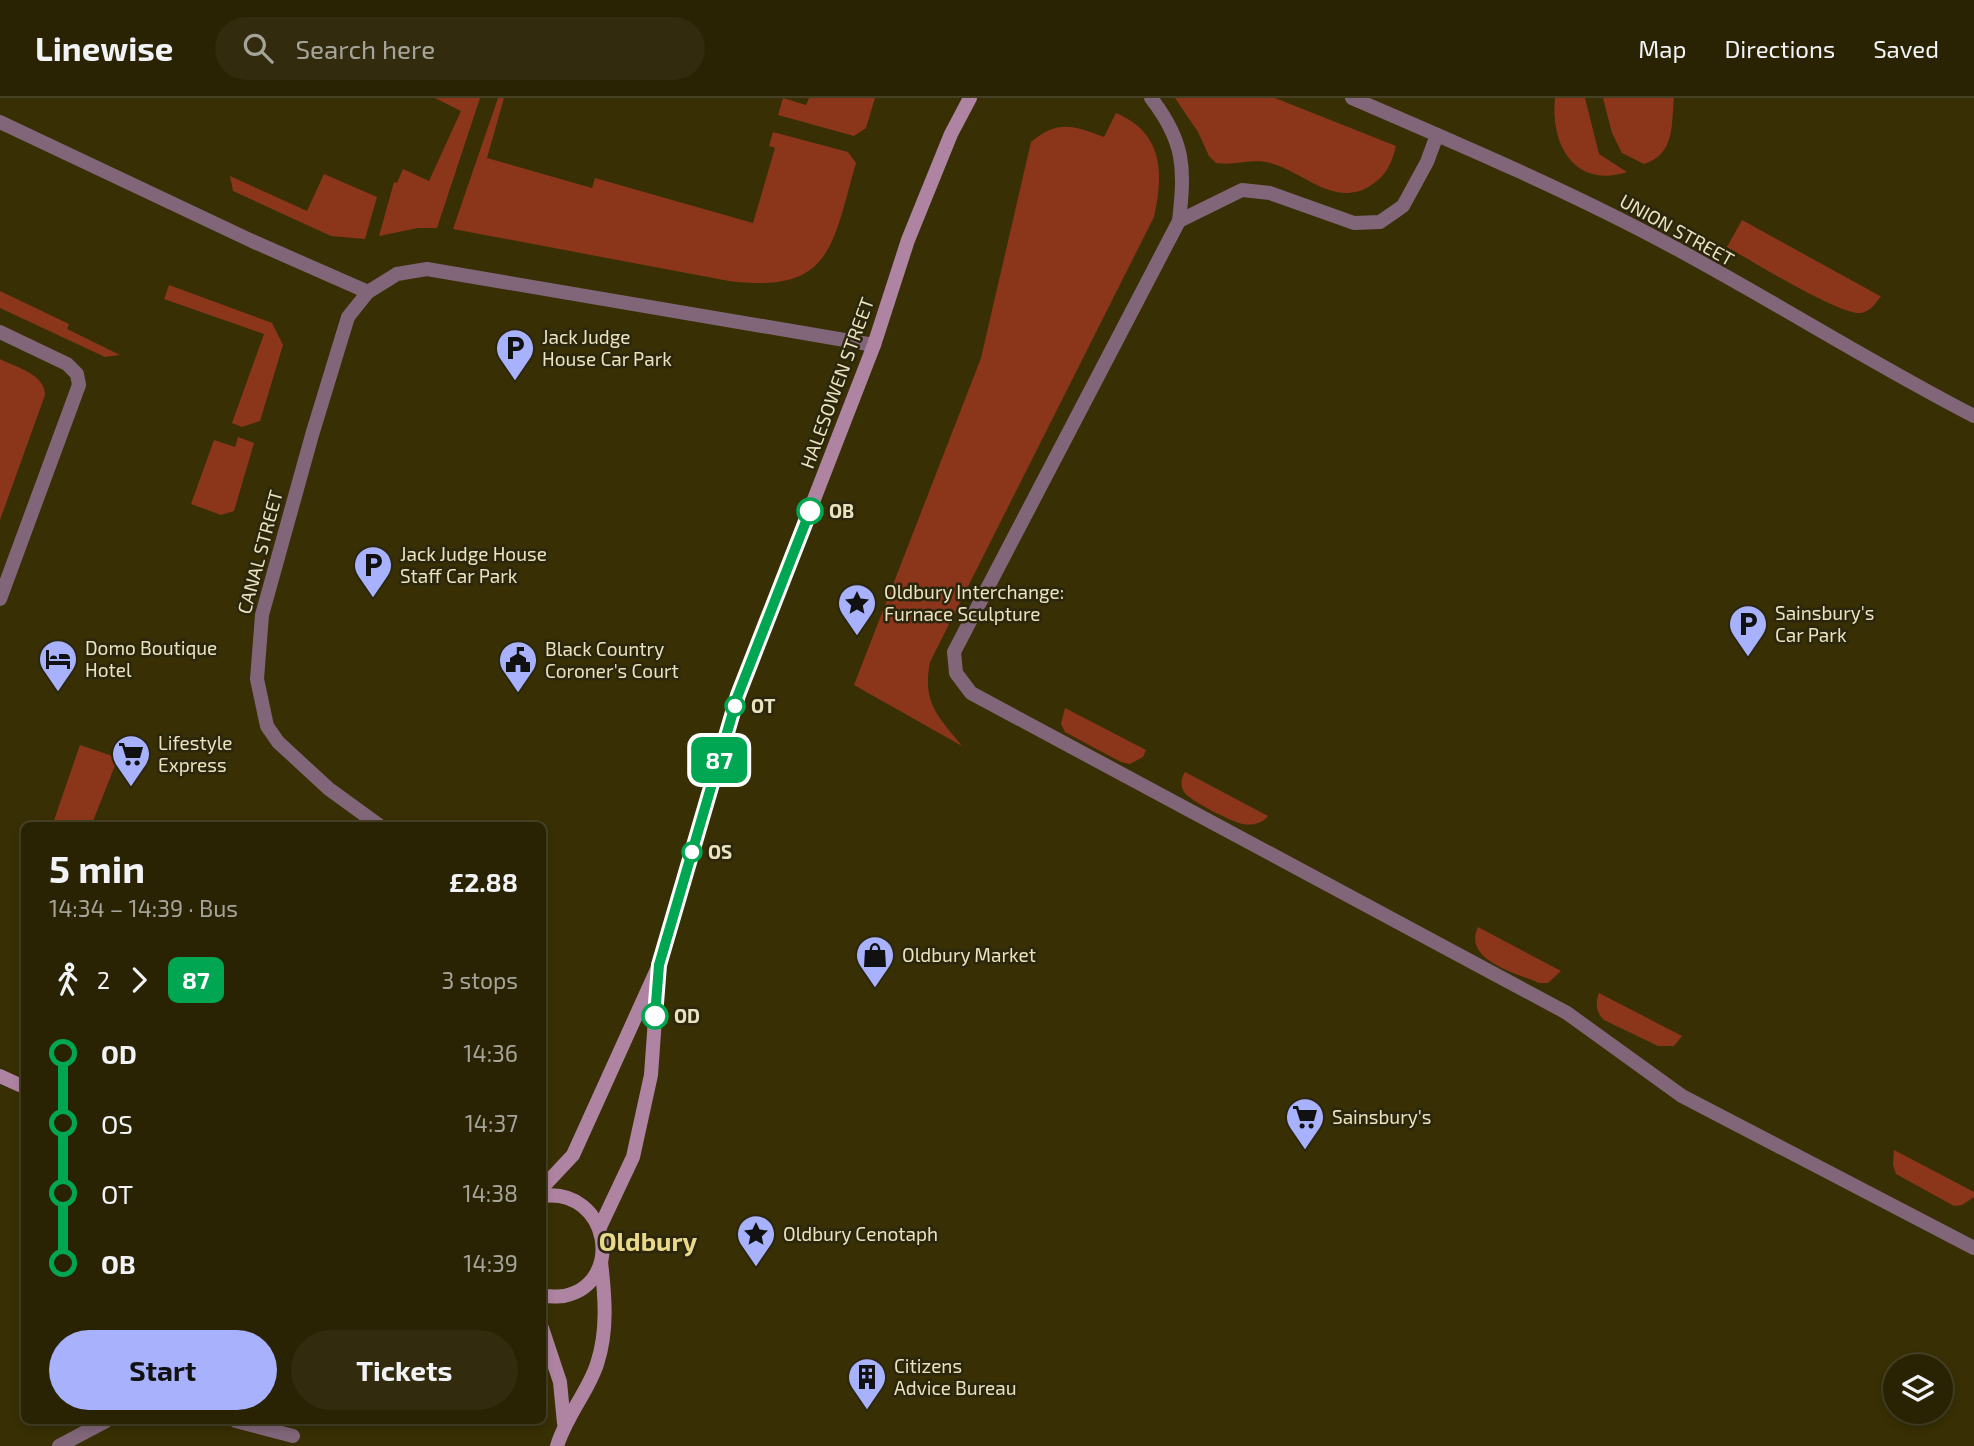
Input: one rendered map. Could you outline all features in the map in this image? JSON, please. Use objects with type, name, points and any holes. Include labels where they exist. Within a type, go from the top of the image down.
[{"type":"main road","name":"HALESOWEN STREET","points":[[546,1184],[573,1155],[659,965],[738,695],[874,345],[908,240],[951,134],[970,98]]},
{"type":"main road","name":"HALESOWEN STREET","points":[[600,1227],[636,1146],[651,1075],[659,965]]},
{"type":"main road","points":[[0,1076],[21,1086]]},
{"type":"main road","points":[[546,1196],[564,1195],[572,1198],[587,1208],[600,1227],[604,1245],[601,1262],[607,1306],[597,1364],[564,1423],[557,1446]]},
{"type":"main road","points":[[546,1296],[565,1296],[582,1288],[592,1278],[601,1262]]},
{"type":"main road","points":[[546,1340],[560,1382],[564,1423]]},
{"type":"street","points":[[1151,98],[1166,117],[1177,141],[1184,176],[1179,221],[954,652],[956,673],[971,693],[1567,1013],[1682,1096],[1974,1248]]},
{"type":"street","name":"UNION STREET","points":[[1352,98],[1553,186],[1662,241],[1908,383],[1974,416]]},
{"type":"street","points":[[0,122],[252,242],[368,292]]},
{"type":"street","points":[[1179,221],[1242,190],[1270,193],[1354,223],[1380,222],[1403,206],[1427,162],[1437,135]]},
{"type":"street","name":"CANAL STREET","points":[[374,822],[329,789],[278,742],[267,726],[257,679],[262,615],[312,435],[348,317],[368,292],[397,274],[427,269],[874,345]]},
{"type":"street","points":[[0,332],[66,364],[77,374],[79,385],[0,598]]},
{"type":"street","points":[[59,1446],[100,1424]]},
{"type":"street","points":[[247,1424],[293,1436]]},
{"type":"shaded area","points":[[435,98],[480,98],[437,228],[418,228],[379,236],[394,182],[397,183],[403,169],[429,181],[461,111]]},
{"type":"shaded area","points":[[498,98],[504,98],[487,158],[592,188],[595,178],[753,223],[775,148],[769,146],[773,132],[848,152],[856,163],[841,218],[822,258],[808,271],[789,280],[763,283],[729,281],[453,229]]},
{"type":"shaded area","points":[[783,98],[806,105],[809,98],[875,98],[866,128],[854,136],[778,115]]},
{"type":"shaded area","points":[[1175,98],[1275,98],[1396,146],[1388,169],[1370,186],[1357,192],[1332,191],[1270,163],[1216,163],[1209,156],[1198,132]]},
{"type":"shaded area","points":[[1555,98],[1585,98],[1599,154],[1627,172],[1609,176],[1593,174],[1570,159],[1557,132]]},
{"type":"shaded area","points":[[1603,98],[1674,98],[1670,138],[1661,154],[1644,164],[1622,153],[1612,133]]},
{"type":"shaded area","points":[[1116,113],[1132,121],[1143,131],[1156,156],[1159,185],[1154,217],[930,662],[930,699],[939,717],[962,746],[854,685],[981,358],[1031,142],[1058,127],[1075,128],[1104,137]]},
{"type":"shaded area","points":[[324,174],[377,197],[365,239],[331,236],[233,191],[230,176],[307,211]]},
{"type":"shaded area","points":[[1742,220],[1881,296],[1870,309],[1861,313],[1850,312],[1795,286],[1727,247]]},
{"type":"shaded area","points":[[169,285],[272,323],[283,345],[260,421],[242,427],[232,423],[264,334],[164,299]]},
{"type":"shaded area","points":[[0,291],[69,324],[67,329],[120,355],[105,357],[0,308]]},
{"type":"shaded area","points":[[0,359],[35,377],[44,388],[45,395],[0,520]]},
{"type":"shaded area","points":[[238,437],[254,443],[234,511],[221,515],[191,504],[214,440],[235,447]]},
{"type":"shaded area","points":[[1065,708],[1146,750],[1143,757],[1130,764],[1121,762],[1065,732],[1061,724]]},
{"type":"shaded area","points":[[80,745],[118,758],[93,822],[53,822]]},
{"type":"shaded area","points":[[1185,772],[1268,816],[1260,822],[1246,825],[1212,811],[1184,792],[1182,782]]},
{"type":"shaded area","points":[[1478,927],[1561,971],[1548,983],[1539,983],[1494,964],[1484,957],[1478,948],[1475,938]]},
{"type":"shaded area","points":[[1599,993],[1682,1036],[1674,1046],[1658,1046],[1604,1020],[1597,1008]]},
{"type":"shaded area","points":[[1894,1150],[1974,1192],[1974,1197],[1962,1205],[1954,1206],[1896,1174],[1893,1165]]},
{"type":"bus line","name":"87","points":[[655,1016],[659,965],[738,695],[810,511]]},
{"type":"place","name":"Jack Judge House Car Park","points":[[515,382]]},
{"type":"place","name":"OB","points":[[810,511]]},
{"type":"place","name":"Jack Judge House Staff Car Park","points":[[373,599]]},
{"type":"place","name":"Oldbury Interchange: Furnace Sculpture","points":[[857,637]]},
{"type":"place","name":"Sainsbury's Car Park","points":[[1748,658]]},
{"type":"place","name":"Domo Boutique Hotel","points":[[58,693]]},
{"type":"place","name":"Black Country Coroner's Court","points":[[518,694]]},
{"type":"place","name":"OT","points":[[735,706]]},
{"type":"place","name":"Lifestyle Express","points":[[131,788]]},
{"type":"place","name":"OS","points":[[692,852]]},
{"type":"place","name":"Oldbury Market","points":[[875,989]]},
{"type":"place","name":"OD","points":[[655,1016]]},
{"type":"place","name":"Sainsbury's","points":[[1305,1151]]},
{"type":"place","name":"Oldbury Cenotaph","points":[[756,1268]]},
{"type":"place","name":"Citizens Advice Bureau","points":[[867,1411]]},
{"type":"district","name":"Oldbury","points":[[648,1242]]}]
